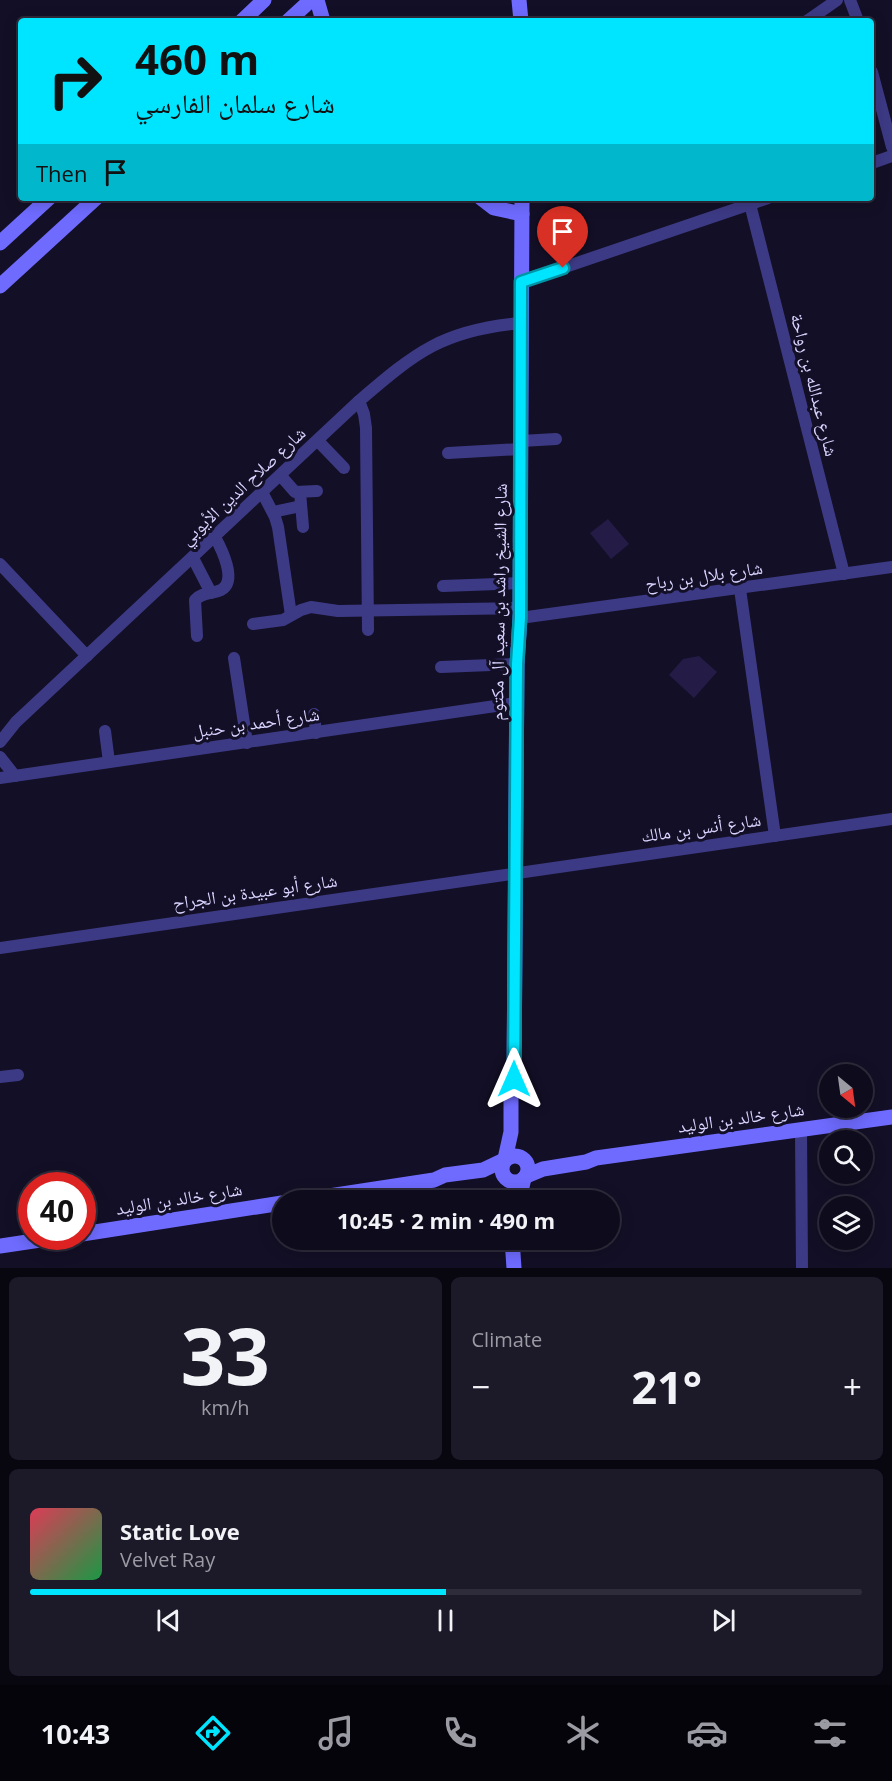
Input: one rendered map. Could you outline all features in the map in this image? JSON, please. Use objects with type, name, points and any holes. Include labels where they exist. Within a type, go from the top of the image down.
[{"type":"street","points":[[245,18],[264,0]]},
{"type":"street","points":[[291,18],[311,0]]},
{"type":"street","points":[[317,0],[322,18]]},
{"type":"street","points":[[519,0],[521,18]]},
{"type":"street","points":[[811,18],[837,0]]},
{"type":"street","points":[[850,0],[857,18]]},
{"type":"street","points":[[874,80],[892,147]]},
{"type":"street","points":[[874,162],[892,156]]},
{"type":"street","points":[[0,243],[46,201]]},
{"type":"street","points":[[0,286],[93,201]]},
{"type":"street","points":[[485,201],[494,208],[522,214]]},
{"type":"street","name":"شارع الشيخ راشد بن سعيد آل مكتوم","points":[[522,201],[514,1079],[517,1089],[518,1138],[524,1160]]},
{"type":"street","points":[[521,282],[759,201]]},
{"type":"street","name":"شارع عبدالله بن رواحة","points":[[750,204],[844,574]]},
{"type":"street","name":"شارع صلاح الدين الأيوبي","points":[[0,742],[16,722],[359,401],[409,359],[440,341],[477,329],[521,323]]},
{"type":"street","points":[[359,401],[366,428],[368,630]]},
{"type":"street","points":[[448,453],[555,439]]},
{"type":"street","points":[[318,441],[344,468]]},
{"type":"street","points":[[281,476],[292,491],[317,491]]},
{"type":"street","points":[[262,492],[278,527],[291,615]]},
{"type":"street","points":[[300,492],[303,526]]},
{"type":"street","points":[[273,512],[301,506]]},
{"type":"street","points":[[197,636],[195,600],[199,596],[224,588],[229,580],[223,555],[215,537]]},
{"type":"street","points":[[193,558],[211,592]]},
{"type":"street","points":[[0,564],[87,656]]},
{"type":"street","name":"شارع بلال بن رباح","points":[[253,624],[283,620],[301,610],[311,608],[338,611],[368,609],[520,613],[740,589],[892,567]]},
{"type":"street","points":[[443,586],[520,583]]},
{"type":"street","points":[[740,589],[774,836]]},
{"type":"street","points":[[234,658],[247,742]]},
{"type":"street","points":[[441,667],[517,664]]},
{"type":"street","name":"شارع أحمد بن حنبل","points":[[0,778],[516,704]]},
{"type":"street","points":[[314,714],[316,733]]},
{"type":"street","name":"شارع صلاح الدين الأيوبي","points":[[0,731],[16,722]]},
{"type":"street","points":[[105,731],[109,762]]},
{"type":"street","points":[[0,757],[15,776]]},
{"type":"street","name":"شارع أنس بن مالك","points":[[515,872],[892,819]]},
{"type":"street","name":"شارع أبو عبيدة بن الجراح","points":[[0,948],[515,872]]},
{"type":"street","points":[[0,1077],[18,1075]]},
{"type":"street","name":"شارع الشيخ راشد بن سعيد آل مكتوم","points":[[505,1160],[511,1132],[511,1088],[514,1079]]},
{"type":"street","name":"شارع خالد بن الوليد","points":[[525,1177],[543,1168],[586,1162],[596,1158],[892,1117]]},
{"type":"street","points":[[801,1129],[802,1268]]},
{"type":"street","name":"شارع خالد بن الوليد","points":[[524,1160],[551,1161],[585,1155],[596,1158]]},
{"type":"street","points":[[368,1190],[483,1170],[515,1156],[524,1160],[528,1170],[522,1190]]},
{"type":"street","points":[[505,1160],[501,1167],[509,1190]]},
{"type":"street","points":[[434,1180],[446,1182],[484,1177],[505,1178],[515,1182],[525,1177]]},
{"type":"street","name":"شارع خالد بن الوليد","points":[[96,1232],[272,1205]]},
{"type":"street","points":[[0,1246],[18,1243]]},
{"type":"street","points":[[513,1250],[514,1265]]},
{"type":"street","points":[[514,1265],[516,1250]]},
{"type":"building","points":[[608,519],[629,544],[611,559],[590,533]]},
{"type":"building","points":[[699,656],[717,672],[694,698],[669,675],[683,659]]},
{"type":"route","points":[[514,1079],[517,664],[520,618],[521,282],[563,268]]}]
